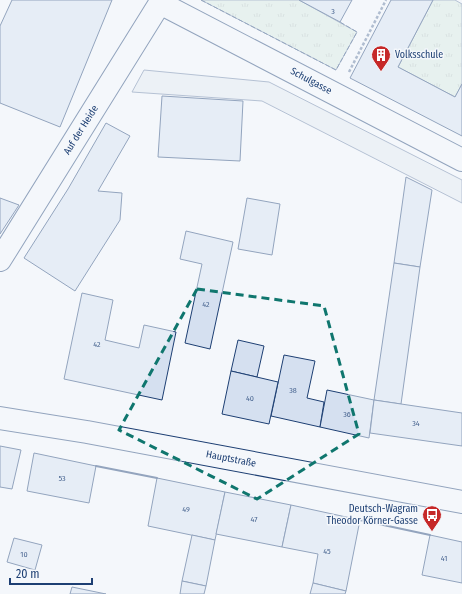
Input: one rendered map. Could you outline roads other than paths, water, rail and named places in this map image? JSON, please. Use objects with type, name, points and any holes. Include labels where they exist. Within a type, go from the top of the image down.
[{"type":"street","name":"Schulgasse","points":[[161,1],[462,160]]},
{"type":"street","name":"Auf der Heide","points":[[0,260],[161,1]]},
{"type":"street","name":"Hauptstraße","points":[[0,418],[87,432],[462,502]]},
{"type":"place","name":"Volksschule","points":[[381,72]]},
{"type":"place","name":"Deutsch-Wagram Theodor Körner-Gasse","points":[[432,532]]}]
